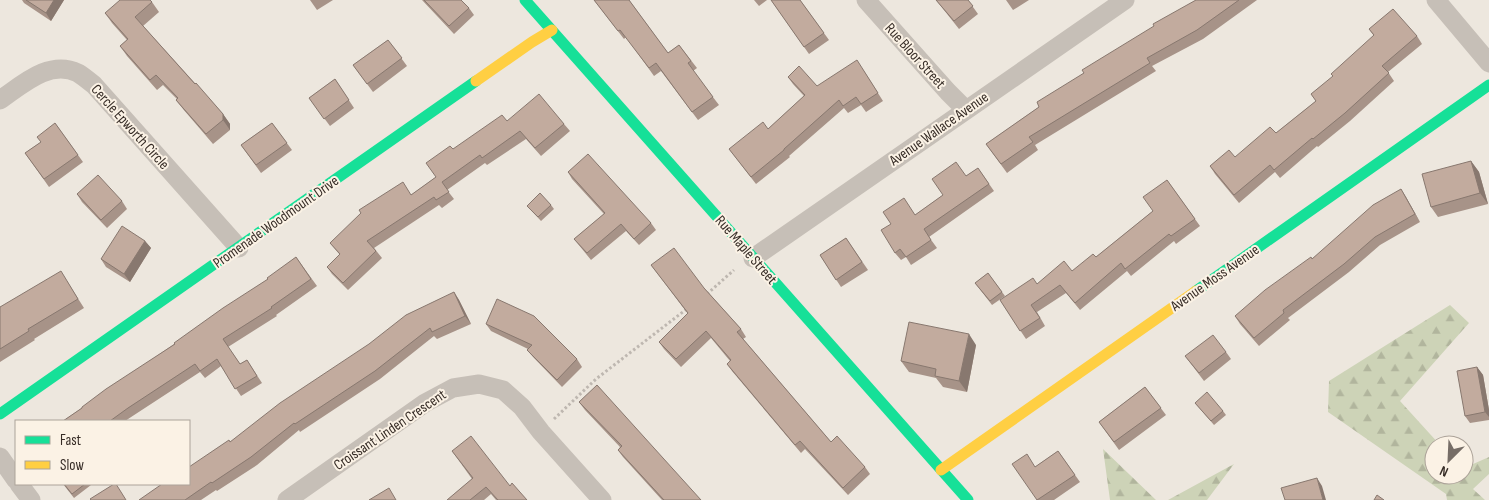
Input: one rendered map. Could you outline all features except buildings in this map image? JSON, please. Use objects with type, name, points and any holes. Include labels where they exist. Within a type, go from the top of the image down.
[{"type":"street","name":"Rue Maple Street","points":[[525,0],[968,500]]},
{"type":"street","name":"Rue Bloor Street","points":[[866,0],[966,110]]},
{"type":"street","name":"Avenue Wallace Avenue","points":[[753,258],[1124,0]]},
{"type":"street","points":[[1436,0],[1489,63]]},
{"type":"street","name":"Promenade Woodmount Drive","points":[[0,414],[552,30]]},
{"type":"street","name":"Cercle Epworth Circle","points":[[0,100],[40,73],[56,69],[77,72],[94,85],[239,248]]},
{"type":"street","name":"Avenue Moss Avenue","points":[[941,470],[1489,85]]},
{"type":"street","name":"Croissant Linden Crescent","points":[[287,500],[425,404],[453,388],[479,384],[503,390],[522,407],[541,432],[602,500]]},
{"type":"street","points":[[0,457],[15,479]]},
{"type":"street","points":[[20,485],[31,500]]},
{"type":"path","points":[[700,299],[734,269]]},
{"type":"path","points":[[541,432],[596,379],[692,305]]},
{"type":"green space","points":[[1450,305],[1469,323],[1400,401],[1431,435],[1424,435],[1424,479],[1328,412],[1329,381]]},
{"type":"green space","points":[[1103,449],[1156,500],[1110,500]]},
{"type":"green space","points":[[1489,457],[1489,474],[1473,489],[1485,500],[1447,500],[1446,494],[1433,485],[1474,485],[1474,464]]},
{"type":"green space","points":[[1234,464],[1207,500],[1168,500]]},
{"type":"traffic: fast","points":[[525,0],[968,500]]},
{"type":"traffic: fast","points":[[0,414],[476,81]]},
{"type":"traffic: fast","points":[[1196,291],[1489,85]]},
{"type":"traffic: slow","points":[[476,81],[552,30]]},
{"type":"traffic: slow","points":[[941,470],[1196,291]]}]
